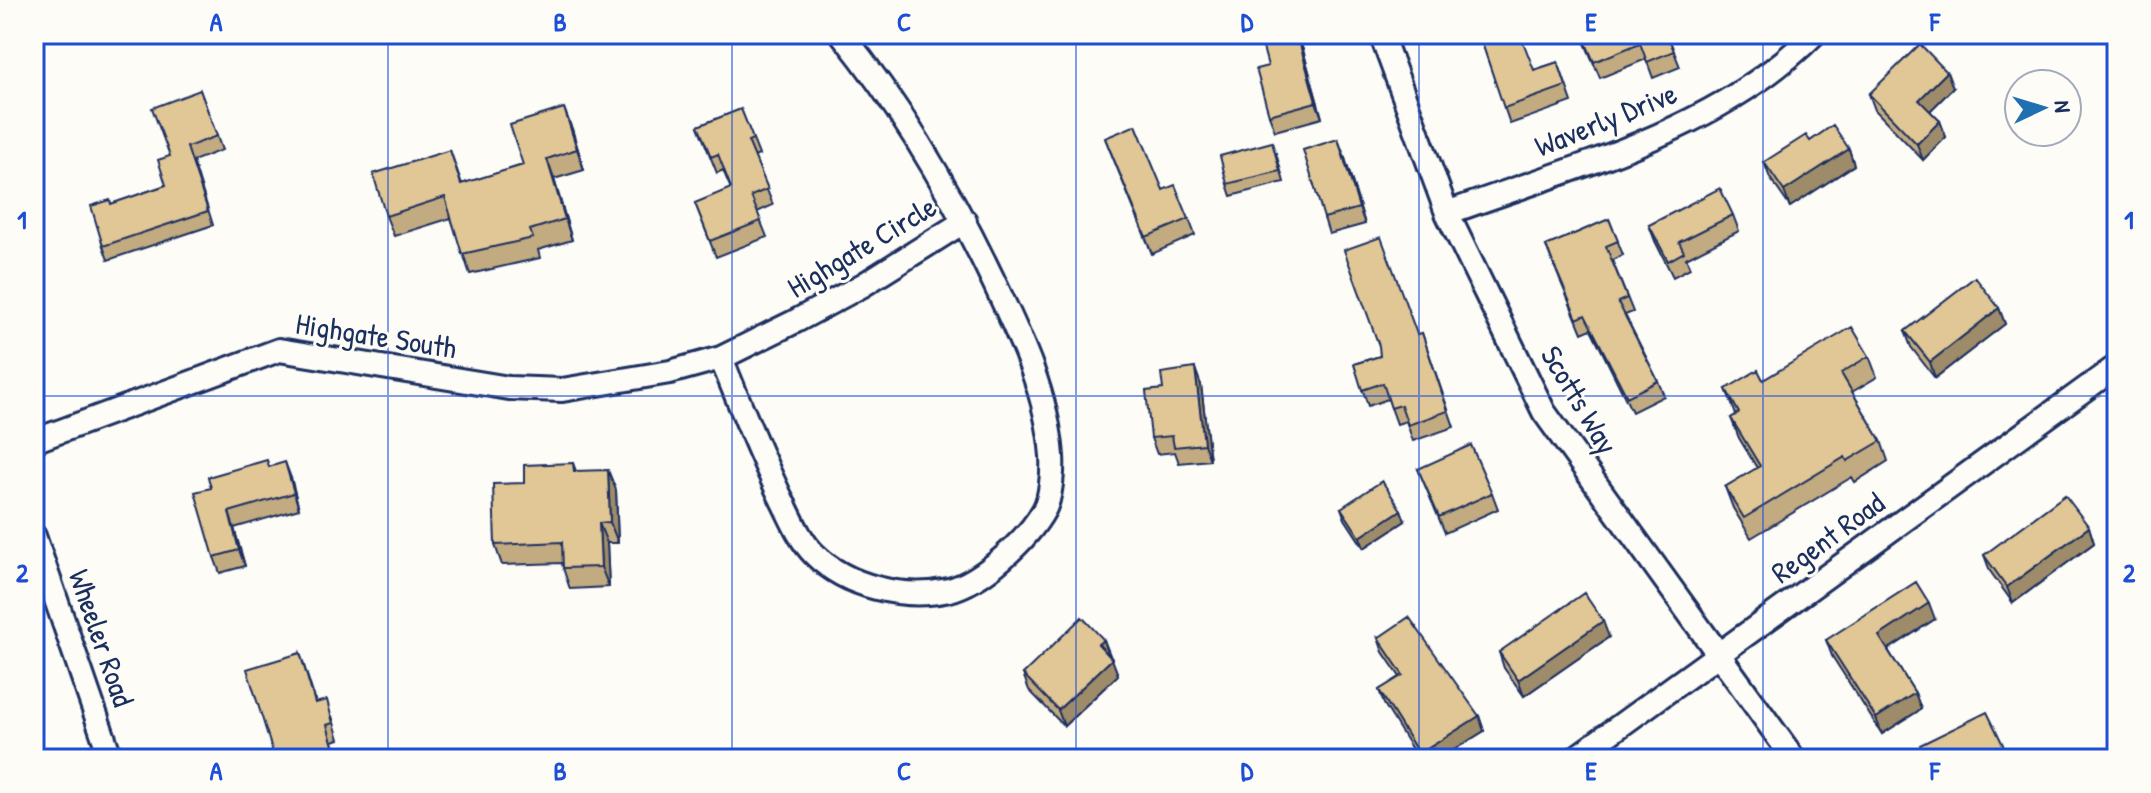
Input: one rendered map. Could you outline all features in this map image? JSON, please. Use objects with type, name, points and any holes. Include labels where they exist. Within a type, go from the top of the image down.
[{"type":"street","points":[[842,34],[880,82],[965,221]]},
{"type":"street","name":"Scotts Way","points":[[1381,34],[1447,213],[1544,412],[1794,759]]},
{"type":"street","name":"Waverly Drive","points":[[1447,213],[1667,133],[1782,66],[1814,34]]},
{"type":"street","name":"Highgate Circle","points":[[965,221],[1032,361],[1044,406],[1052,459],[1046,507],[1021,541],[985,571],[951,590],[877,589],[846,577],[814,555],[799,535],[762,458],[721,358],[863,285],[965,221]]},
{"type":"street","name":"Highgate South","points":[[34,441],[279,350],[509,388],[562,390],[625,382],[721,358]]},
{"type":"street","name":"Regent Road","points":[[1574,759],[2117,366]]},
{"type":"street","name":"Wheeler Road","points":[[34,536],[111,759]]},
{"type":"building","points":[[1297,34],[1316,102],[1269,115],[1256,69],[1268,66],[1262,44]]},
{"type":"building","points":[[1479,34],[1520,34],[1534,70],[1558,62],[1566,86],[1504,108]]},
{"type":"building","points":[[1582,34],[1667,34],[1674,51],[1647,62],[1640,43],[1594,62]]},
{"type":"building","points":[[1920,44],[1947,72],[1919,100],[1940,121],[1917,144],[1869,94]]},
{"type":"building","points":[[200,90],[217,136],[187,147],[208,211],[103,246],[91,206],[110,200],[111,204],[166,185],[158,160],[170,156],[152,108]]},
{"type":"building","points":[[2117,100],[2117,124],[2108,104]]},
{"type":"building","points":[[564,108],[577,149],[547,159],[565,219],[530,230],[533,238],[462,254],[445,197],[386,216],[373,174],[450,150],[461,184],[523,165],[510,125]]},
{"type":"building","points":[[741,109],[753,139],[748,141],[768,189],[751,196],[761,221],[710,241],[695,203],[731,188],[718,154],[711,157],[698,126]]},
{"type":"building","points":[[1136,125],[1163,190],[1175,185],[1189,219],[1146,237],[1105,138]]},
{"type":"building","points":[[1833,125],[1849,149],[1784,191],[1764,162],[1806,135],[1810,141]]},
{"type":"building","points":[[1338,139],[1359,208],[1324,218],[1303,150]]},
{"type":"building","points":[[1272,142],[1280,171],[1227,184],[1220,156]]},
{"type":"building","points":[[1720,188],[1733,215],[1679,242],[1684,252],[1668,261],[1649,225]]},
{"type":"building","points":[[1609,219],[1618,241],[1606,246],[1627,298],[1618,302],[1658,381],[1627,397],[1585,315],[1577,319],[1546,246]]},
{"type":"building","points":[[1381,237],[1417,334],[1422,333],[1448,411],[1408,425],[1401,405],[1391,408],[1383,383],[1362,390],[1354,364],[1380,356],[1344,250]]},
{"type":"building","points":[[1975,277],[1999,308],[1930,362],[1905,331]]},
{"type":"building","points":[[1852,327],[1869,356],[1841,373],[1881,441],[1847,461],[1845,457],[1744,518],[1725,487],[1760,466],[1731,418],[1739,413],[1726,389],[1758,370],[1763,380]]},
{"type":"building","points":[[1195,368],[1204,444],[1174,447],[1172,436],[1151,438],[1146,391],[1163,389],[1161,373]]},
{"type":"building","points":[[1471,445],[1492,493],[1439,517],[1418,469]]},
{"type":"building","points":[[267,460],[269,467],[285,462],[294,493],[229,512],[239,550],[214,557],[195,492],[211,488],[208,477]]},
{"type":"building","points":[[573,463],[574,471],[608,470],[610,522],[599,523],[601,567],[563,568],[562,542],[495,545],[493,484],[524,483],[524,465]]},
{"type":"building","points":[[1382,481],[1401,510],[1360,537],[1341,508]]},
{"type":"building","points":[[2065,495],[2089,527],[2007,587],[1984,555]]},
{"type":"building","points":[[1916,582],[1929,603],[1879,636],[1915,693],[1876,718],[1826,640]]},
{"type":"building","points":[[1584,593],[1603,621],[1518,680],[1499,652]]},
{"type":"building","points":[[1082,617],[1104,640],[1098,644],[1112,659],[1058,710],[1023,674]]},
{"type":"building","points":[[1409,617],[1479,716],[1419,754],[1379,690],[1403,675],[1378,638]]},
{"type":"building","points":[[300,653],[315,703],[327,700],[333,723],[327,725],[337,759],[275,759],[247,669]]},
{"type":"building","points":[[1987,712],[2010,759],[1927,759],[1920,745]]},
{"type":"building","points":[[751,750],[775,756],[777,752],[806,759],[749,759]]}]
